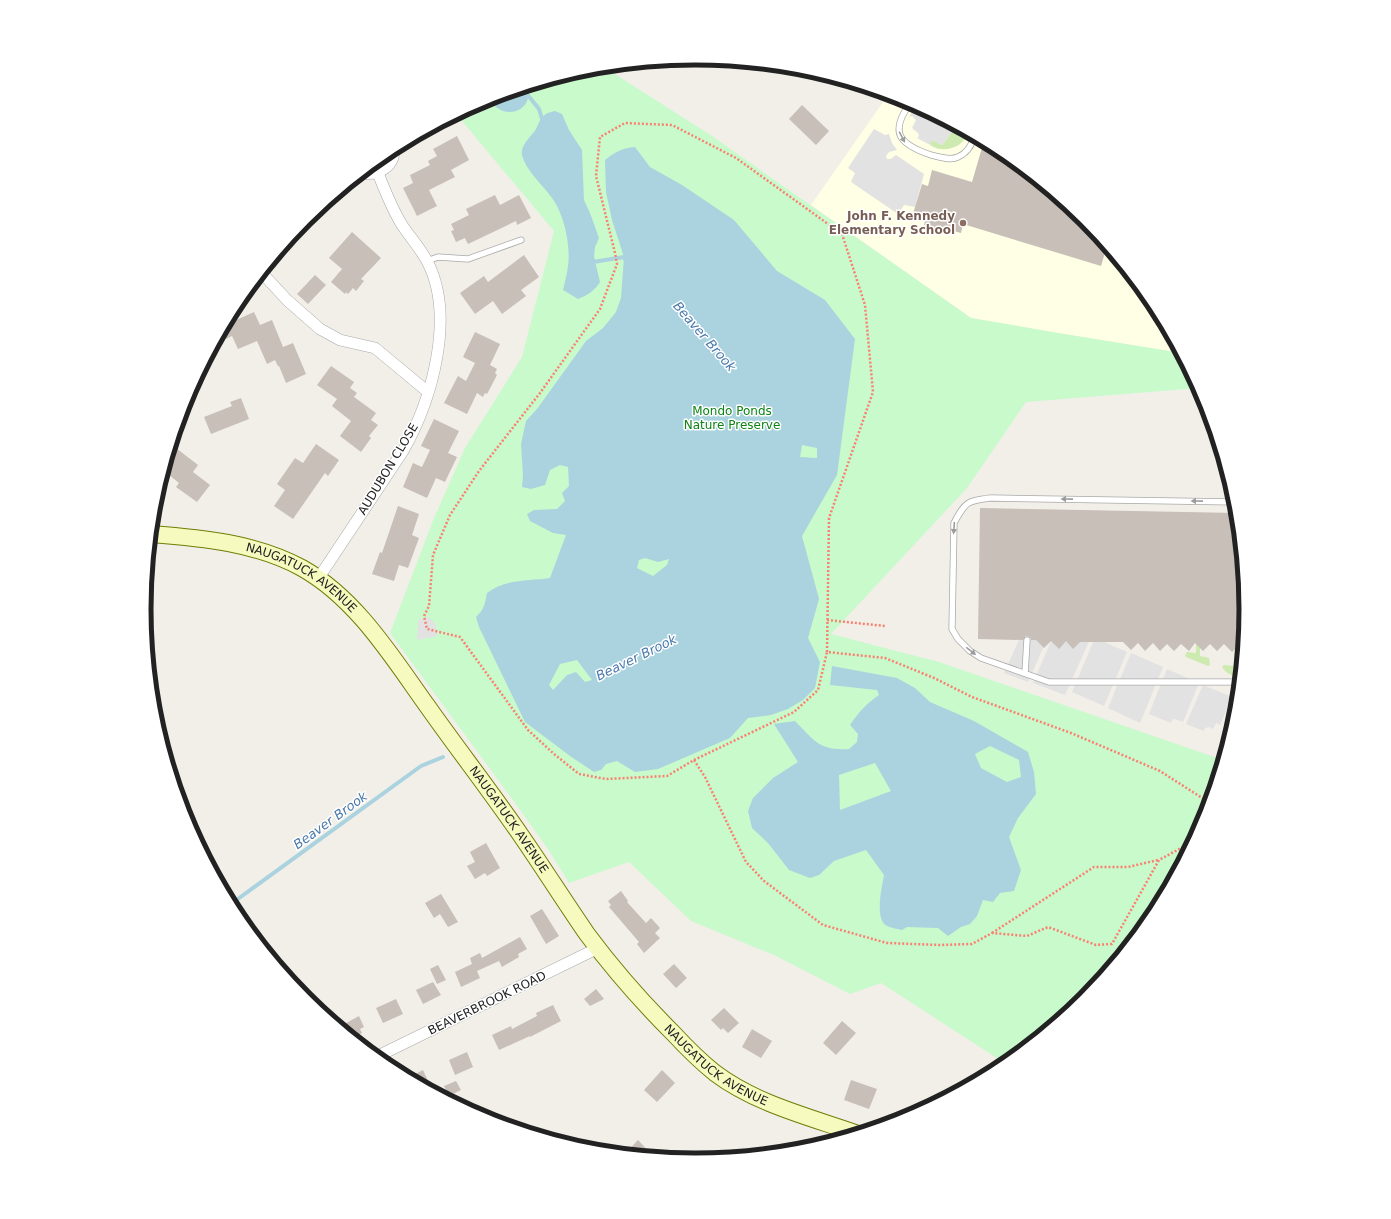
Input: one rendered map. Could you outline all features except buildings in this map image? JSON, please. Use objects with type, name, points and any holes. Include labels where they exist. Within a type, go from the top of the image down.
[{"type":"main road","name":"NAUGATUCK AVENUE","points":[[157,534],[209,540],[247,547],[284,560],[318,579],[334,591],[352,608],[377,638],[511,821],[598,948],[648,1007],[690,1050],[716,1073],[728,1081],[767,1101],[850,1131]]},
{"type":"street","points":[[370,174],[378,173],[384,169],[390,164],[393,157]]},
{"type":"street","name":"AUDUBON CLOSE","points":[[318,579],[403,451],[420,415],[428,392],[437,356],[440,303],[435,282],[427,261],[389,202],[378,173]]},
{"type":"street","points":[[265,276],[296,309],[320,329],[340,340],[376,348],[428,392]]},
{"type":"street","name":"BEAVERBROOK ROAD","points":[[383,1055],[598,948]]},
{"type":"lane","points":[[907,107],[900,121],[899,129],[901,138],[912,148],[944,159],[957,158],[966,152],[972,145],[973,141]]},
{"type":"lane","points":[[427,261],[438,257],[468,259],[521,240]]},
{"type":"lane","points":[[1230,502],[991,498],[971,501],[961,510],[954,522],[952,629],[958,639],[981,658],[1048,682],[1235,682]]},
{"type":"lane","points":[[1025,674],[1027,640]]},
{"type":"path","points":[[625,123],[672,125],[736,158],[842,234],[865,305],[873,392],[829,518],[827,652],[818,690],[794,712],[694,760],[667,776],[606,779],[579,774],[528,730],[460,637],[427,629],[424,616],[429,606],[433,555],[450,515],[479,471],[540,393],[600,309],[617,264],[616,253],[596,176],[600,137],[625,123]]},
{"type":"path","points":[[827,620],[885,626]]},
{"type":"path","points":[[827,652],[885,658],[934,678],[972,697],[1072,733],[1160,771],[1206,800]]},
{"type":"path","points":[[694,760],[705,777],[746,862],[764,881],[824,925],[887,943],[972,944],[992,933],[1094,867],[1128,866],[1159,860],[1186,845]]},
{"type":"path","points":[[992,933],[1027,936],[1048,928],[1096,945],[1112,944],[1159,860]]},
{"type":"shaded area","name":"John F. Kennedy Elementary School","points":[[885,99],[904,106],[968,138],[998,157],[1055,200],[1081,224],[1105,250],[1148,307],[1175,352],[971,318],[811,205]]},
{"type":"shaded area","points":[[913,110],[953,130],[942,145],[933,140],[930,143],[932,146],[917,138],[919,136],[918,133],[912,128],[916,120],[912,116],[909,117]]},
{"type":"shaded area","points":[[874,129],[885,135],[889,134],[892,143],[897,150],[889,152],[886,156],[887,159],[891,159],[896,155],[924,174],[915,207],[904,205],[898,214],[851,182],[855,173],[848,168]]},
{"type":"shaded area","points":[[1032,611],[1055,621],[1028,682],[1004,673]]},
{"type":"shaded area","points":[[428,617],[435,623],[438,636],[417,640],[418,620]]},
{"type":"shaded area","points":[[1059,623],[1091,637],[1065,695],[1033,683]]},
{"type":"shaded area","points":[[1095,638],[1127,652],[1104,706],[1072,692]]},
{"type":"shaded area","points":[[1131,653],[1163,667],[1140,723],[1108,708]]},
{"type":"shaded area","points":[[1167,669],[1199,683],[1183,722],[1173,719],[1171,723],[1149,714]]},
{"type":"shaded area","points":[[1203,685],[1232,697],[1220,725],[1216,723],[1213,729],[1209,727],[1205,728],[1204,731],[1186,724]]},
{"type":"green space","name":"Mondo Ponds Nature Preserve","points":[[611,72],[712,136],[971,318],[1175,352],[1193,388],[1026,402],[967,488],[831,634],[939,662],[1219,758],[1199,818],[1167,882],[1148,912],[1105,969],[1081,995],[1055,1019],[1000,1060],[881,983],[850,994],[774,955],[691,921],[629,862],[569,883],[550,852],[518,807],[390,633],[434,518],[465,448],[522,357],[554,231],[460,119],[487,106],[520,94],[589,75]]},
{"type":"green space","points":[[953,130],[966,137],[957,146],[946,149],[935,148],[930,145],[930,142],[933,140],[942,145]]},
{"type":"green space","points":[[1197,528],[1201,528],[1200,656],[1209,658],[1210,665],[1208,666],[1186,657],[1185,655],[1187,652],[1196,653]]},
{"type":"green space","points":[[1237,556],[1240,610],[1239,645],[1235,677],[1226,672],[1222,667],[1224,665],[1234,666]]},
{"type":"water","points":[[528,92],[526,103],[519,110],[514,112],[503,111],[493,104]]},
{"type":"water","points":[[555,111],[562,114],[569,130],[582,150],[584,200],[599,238],[595,247],[594,257],[600,282],[585,296],[578,299],[563,290],[569,258],[566,230],[560,213],[552,198],[527,167],[522,155],[524,144],[536,129],[541,119],[547,113]]},
{"type":"water","points":[[635,147],[650,167],[682,185],[734,220],[777,271],[825,300],[855,339],[837,475],[802,536],[819,599],[808,638],[820,662],[815,688],[803,700],[788,709],[771,715],[748,718],[730,738],[658,769],[635,772],[617,761],[606,764],[601,770],[594,772],[525,722],[479,627],[476,617],[485,603],[487,593],[494,588],[517,581],[550,578],[566,535],[553,533],[530,521],[527,514],[534,510],[557,509],[565,501],[562,493],[569,486],[568,467],[560,465],[550,470],[545,485],[531,489],[522,487],[523,475],[521,444],[526,421],[537,409],[586,341],[603,328],[616,312],[621,298],[624,257],[612,220],[606,192],[605,160],[619,151],[626,148]],"holes":[[[802,445],[817,448],[817,458],[800,457]],[[645,558],[658,562],[669,559],[667,565],[653,576],[637,568],[639,560]],[[577,660],[592,680],[585,682],[576,672],[567,675],[553,690],[549,685],[560,664]]]},
{"type":"water","points":[[832,666],[897,678],[915,688],[930,702],[974,721],[1028,752],[1034,772],[1036,794],[1018,818],[1009,837],[1021,870],[1014,891],[1000,893],[993,902],[983,900],[977,916],[970,924],[961,927],[948,936],[938,928],[907,927],[902,930],[889,927],[883,922],[881,917],[880,902],[884,875],[866,850],[834,861],[819,875],[810,878],[789,870],[768,843],[752,828],[748,811],[753,798],[773,778],[798,762],[774,724],[795,721],[818,743],[831,748],[849,749],[857,742],[858,734],[850,725],[863,708],[879,695],[877,690],[830,685]],"holes":[[[990,746],[1019,760],[1021,777],[1007,782],[981,768],[975,754]],[[875,763],[891,791],[840,810],[839,775]]]},
{"type":"waterway","name":"Beaver Brook","points":[[526,92],[539,109],[543,122]]},
{"type":"waterway","name":"Beaver Brook","points":[[593,260],[593,262],[624,257],[626,261]]},
{"type":"waterway","name":"Beaver Brook","points":[[236,901],[421,766],[443,757]]},
{"type":"place","name":"John F. Kennedy Elementary School","points":[[963,223]]}]
